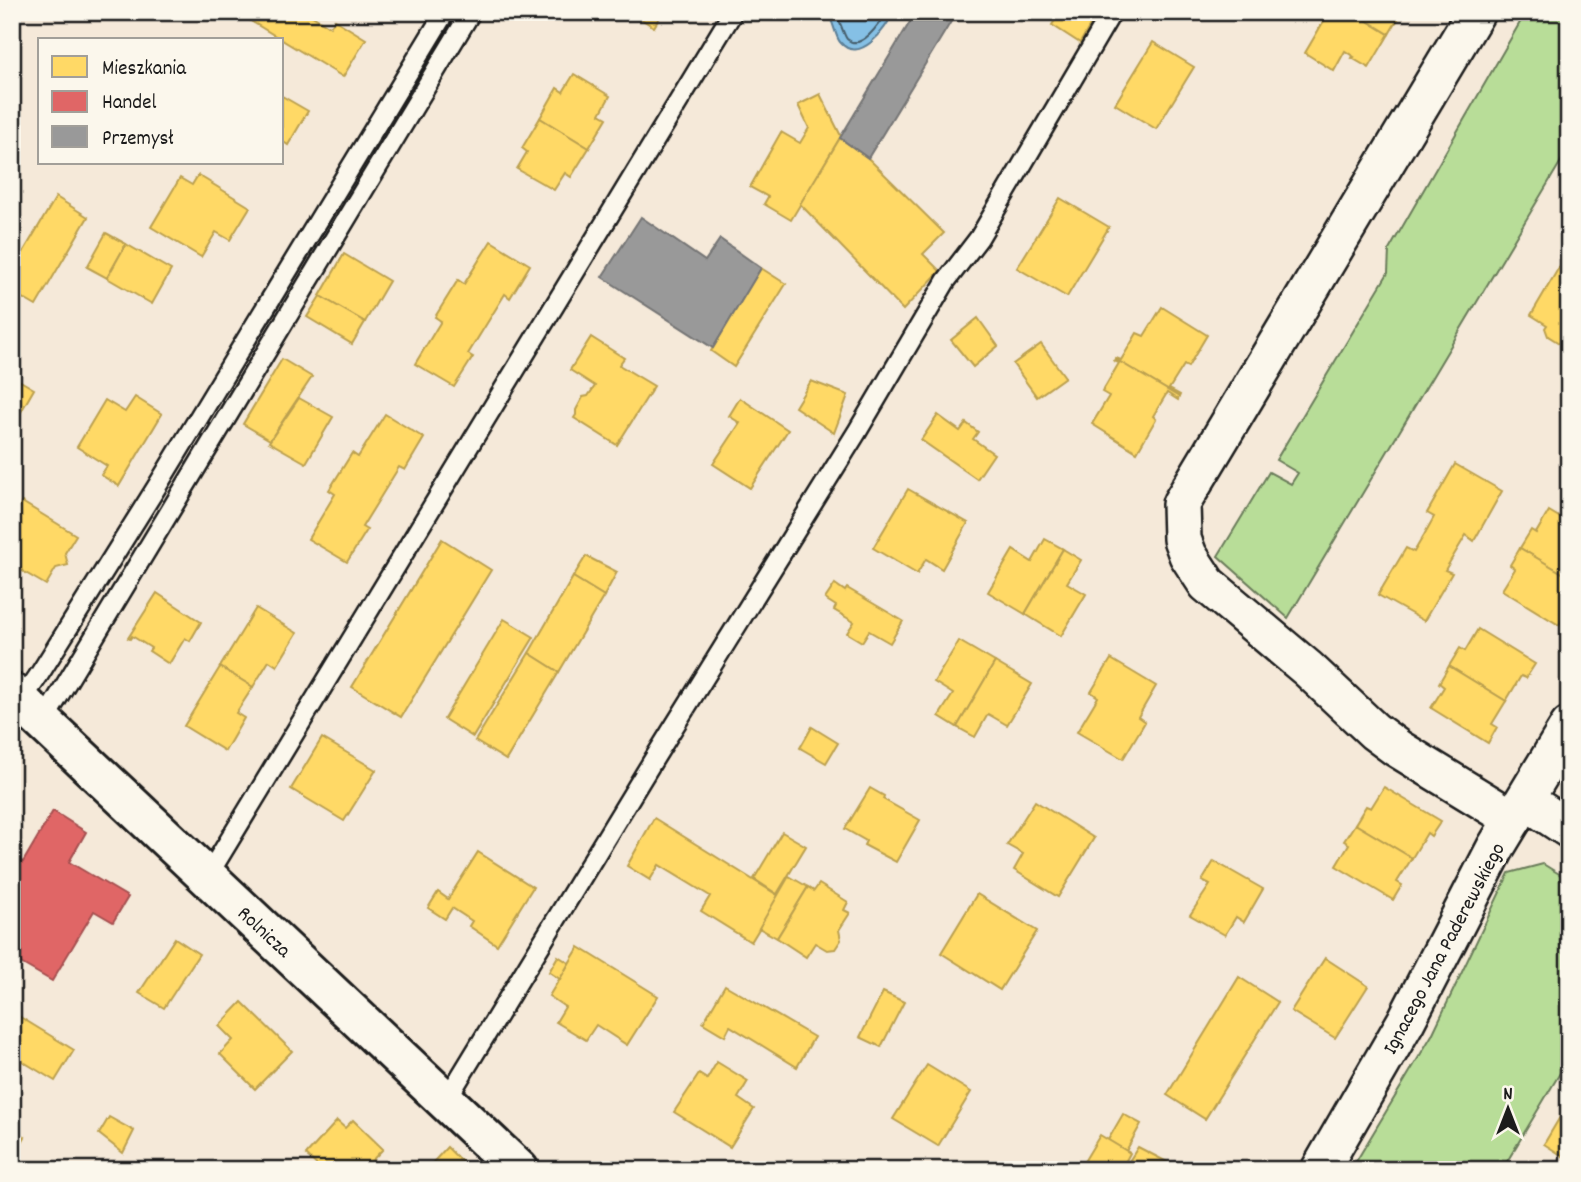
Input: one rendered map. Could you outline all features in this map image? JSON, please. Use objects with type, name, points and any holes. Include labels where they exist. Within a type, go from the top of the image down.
[{"type":"street","points":[[1476,12],[1181,504],[1182,539],[1188,555],[1207,584],[1308,669],[1374,731],[1397,748],[1519,810],[1569,829]]},
{"type":"street","name":"Rolnicza","points":[[25,705],[519,1170]]},
{"type":"street","name":"Ignacego Jana Paderewskiego","points":[[1320,1170],[1406,1021],[1496,847],[1569,726]]},
{"type":"lane","points":[[25,705],[37,678],[445,12]]},
{"type":"lane","points":[[25,705],[471,12]]},
{"type":"lane","points":[[207,877],[733,12]]},
{"type":"lane","points":[[446,1102],[652,762],[857,432],[946,281],[979,238],[1112,12]]},
{"type":"green space","points":[[1526,12],[1569,12],[1569,148],[1288,618],[1218,556],[1269,472],[1291,484],[1298,473],[1276,460],[1388,273],[1389,250]]},
{"type":"green space","points":[[1543,864],[1569,880],[1569,1058],[1502,1170],[1351,1170],[1432,1035],[1509,873]]},
{"type":"water","points":[[827,12],[893,12],[879,35],[864,47],[855,49],[847,48],[840,42]]},
{"type":"building: Mieszkania","points":[[236,12],[306,12],[330,27],[335,20],[366,39],[343,77],[284,41],[284,38],[279,38]]},
{"type":"building: Mieszkania","points":[[630,12],[663,12],[654,27]]},
{"type":"building: Mieszkania","points":[[1060,12],[1098,12],[1080,43],[1052,25]]},
{"type":"building: Mieszkania","points":[[1329,12],[1353,12],[1389,34],[1369,68],[1345,51],[1334,71],[1305,53]]},
{"type":"building: Mieszkania","points":[[1353,12],[1402,12],[1389,34]]},
{"type":"building: Mieszkania","points":[[1153,42],[1194,67],[1156,129],[1115,104]]},
{"type":"building: Mieszkania","points":[[574,74],[610,96],[600,114],[607,118],[589,148],[540,118],[557,88],[563,92]]},
{"type":"building: Mieszkania","points":[[820,94],[841,136],[791,220],[764,204],[768,197],[750,187],[781,132],[800,143],[809,128],[798,105]]},
{"type":"building: Mieszkania","points":[[284,97],[308,111],[288,145],[284,142]]},
{"type":"building: Mieszkania","points":[[540,118],[589,148],[571,177],[565,173],[554,190],[517,169],[527,152],[522,148]]},
{"type":"building: Mieszkania","points":[[840,138],[868,158],[944,233],[923,254],[940,271],[903,310],[800,204]]},
{"type":"building: Mieszkania","points":[[198,175],[250,207],[230,240],[216,232],[201,257],[151,227],[180,178],[192,185]]},
{"type":"building: Mieszkania","points":[[56,197],[88,217],[36,306],[12,292],[12,271]]},
{"type":"building: Mieszkania","points":[[1060,198],[1109,227],[1067,297],[1017,268]]},
{"type":"building: Mieszkania","points":[[106,233],[126,244],[107,278],[87,267]]},
{"type":"building: Mieszkania","points":[[491,241],[530,265],[510,298],[505,294],[468,354],[473,357],[454,387],[415,364],[441,321],[435,317],[458,280],[464,284]]},
{"type":"building: Mieszkania","points":[[126,244],[171,270],[152,304],[107,278]]},
{"type":"building: Mieszkania","points":[[1568,252],[1569,337],[1559,343],[1548,336],[1545,328],[1547,325],[1531,315]]},
{"type":"building: Mieszkania","points":[[344,254],[389,281],[365,322],[320,296]]},
{"type":"building: Mieszkania","points":[[761,268],[786,284],[734,367],[711,351]]},
{"type":"building: Mieszkania","points":[[320,296],[365,322],[352,344],[307,317]]},
{"type":"building: Mieszkania","points":[[1162,307],[1207,335],[1188,367],[1184,365],[1169,389],[1180,395],[1179,397],[1115,359],[1121,360],[1137,333],[1144,336]]},
{"type":"building: Mieszkania","points":[[978,318],[998,346],[973,367],[951,340]]},
{"type":"building: Mieszkania","points":[[591,337],[624,358],[619,365],[654,386],[617,445],[574,418],[583,397],[588,396],[595,386],[570,370]]},
{"type":"building: Mieszkania","points":[[1041,344],[1065,377],[1037,397],[1013,364]]},
{"type":"building: Mieszkania","points":[[282,359],[312,377],[270,440],[243,424]]},
{"type":"building: Mieszkania","points":[[1115,359],[1179,397],[1178,400],[1167,393],[1137,452],[1092,424],[1109,396],[1102,392],[1119,363],[1114,361]]},
{"type":"building: Mieszkania","points":[[12,376],[34,389],[14,424],[12,423]]},
{"type":"building: Mieszkania","points":[[811,381],[848,395],[834,433],[795,407]]},
{"type":"building: Mieszkania","points":[[135,397],[162,414],[119,486],[101,475],[107,466],[77,447],[105,400],[125,412]]},
{"type":"building: Mieszkania","points":[[299,398],[333,417],[306,463],[269,442]]},
{"type":"building: Mieszkania","points":[[740,398],[788,430],[750,488],[713,464],[740,423],[729,416]]},
{"type":"building: Mieszkania","points":[[385,414],[424,438],[405,470],[399,467],[362,527],[367,530],[347,562],[308,539],[335,494],[329,490],[352,453],[358,457]]},
{"type":"building: Mieszkania","points":[[938,415],[960,431],[966,423],[978,432],[973,439],[994,454],[977,479],[921,440]]},
{"type":"building: Mieszkania","points":[[1455,464],[1502,491],[1474,541],[1466,535],[1445,570],[1452,573],[1424,621],[1378,595],[1406,548],[1414,552],[1424,535],[1434,517],[1427,513]]},
{"type":"building: Mieszkania","points":[[908,489],[968,523],[942,569],[926,559],[917,574],[873,548]]},
{"type":"building: Mieszkania","points":[[22,502],[76,535],[65,553],[68,565],[56,568],[46,585],[12,565],[12,518]]},
{"type":"building: Mieszkania","points":[[1549,511],[1569,523],[1569,577],[1520,548],[1531,530],[1536,533]]},
{"type":"building: Mieszkania","points":[[442,539],[491,570],[401,717],[352,687]]},
{"type":"building: Mieszkania","points":[[1045,539],[1063,549],[1025,614],[988,592],[1013,550],[1032,562]]},
{"type":"building: Mieszkania","points":[[1520,548],[1569,577],[1569,597],[1563,606],[1568,609],[1559,625],[1502,590],[1515,569],[1510,565]]},
{"type":"building: Mieszkania","points":[[1063,549],[1081,560],[1067,583],[1086,594],[1061,636],[1025,614]]},
{"type":"building: Mieszkania","points":[[586,556],[617,572],[604,596],[573,577]]},
{"type":"building: Mieszkania","points":[[573,577],[604,596],[559,672],[529,653]]},
{"type":"building: Mieszkania","points":[[835,584],[845,591],[847,588],[903,621],[890,643],[869,631],[862,642],[847,633],[854,622],[834,610],[836,606],[825,599]]},
{"type":"building: Mieszkania","points":[[157,593],[201,622],[190,641],[185,638],[169,664],[149,651],[151,648],[132,636],[128,638]]},
{"type":"building: Mieszkania","points":[[256,608],[297,633],[277,666],[269,661],[253,687],[220,667]]},
{"type":"building: Mieszkania","points":[[504,619],[534,637],[473,737],[444,719]]},
{"type":"building: Mieszkania","points":[[1478,629],[1535,664],[1526,678],[1521,676],[1506,701],[1449,666],[1460,648],[1465,651]]},
{"type":"building: Mieszkania","points":[[959,641],[995,662],[957,727],[939,716],[953,694],[934,682]]},
{"type":"building: Mieszkania","points":[[529,653],[559,672],[506,760],[475,741]]},
{"type":"building: Mieszkania","points":[[1111,659],[1156,686],[1138,717],[1145,722],[1123,759],[1077,732],[1098,697],[1091,692]]},
{"type":"building: Mieszkania","points":[[995,662],[1032,684],[1007,725],[988,714],[975,737],[957,727]]},
{"type":"building: Mieszkania","points":[[1449,666],[1506,701],[1492,724],[1497,727],[1488,743],[1431,708],[1444,687],[1439,683]]},
{"type":"building: Mieszkania","points":[[220,667],[253,687],[236,713],[244,718],[225,751],[184,726]]},
{"type":"building: Mieszkania","points":[[812,727],[838,743],[826,763],[800,748]]},
{"type":"building: Mieszkania","points":[[322,738],[376,770],[344,821],[291,789]]},
{"type":"building: Mieszkania","points":[[1384,787],[1441,821],[1431,836],[1427,833],[1412,858],[1355,824],[1366,806],[1371,808]]},
{"type":"building: Mieszkania","points":[[870,788],[884,796],[883,799],[920,820],[896,862],[864,845],[866,841],[845,829]]},
{"type":"building: Mieszkania","points":[[1035,801],[1094,838],[1058,897],[1014,870],[1023,854],[1007,845]]},
{"type":"building: Mieszkania","points":[[654,818],[779,896],[751,942],[701,911],[710,896],[659,865],[650,880],[627,866]]},
{"type":"building: Mieszkania","points":[[1355,824],[1412,858],[1397,882],[1402,885],[1393,900],[1336,866],[1349,844],[1344,841]]},
{"type":"building: Mieszkania","points":[[782,832],[806,846],[777,894],[754,879]]},
{"type":"building: Mieszkania","points":[[478,852],[533,887],[497,945],[469,926],[472,921],[452,908],[445,919],[428,908],[438,892],[448,899]]},
{"type":"building: Mieszkania","points":[[1214,861],[1263,889],[1244,922],[1236,917],[1225,935],[1190,915],[1210,885],[1202,881]]},
{"type":"building: Mieszkania","points":[[789,876],[808,887],[777,938],[759,928]]},
{"type":"building: Mieszkania","points":[[819,884],[848,902],[844,910],[850,913],[839,930],[841,940],[835,949],[827,950],[815,943],[806,957],[777,938],[808,887],[814,891]]},
{"type":"building: Mieszkania","points":[[977,894],[1037,931],[1000,990],[941,953]]},
{"type":"building: Mieszkania","points":[[175,938],[199,954],[164,1008],[139,993]]},
{"type":"building: Mieszkania","points":[[579,947],[658,996],[627,1045],[596,1025],[586,1040],[556,1022],[565,1007],[549,996]]},
{"type":"building: Mieszkania","points":[[558,956],[569,963],[560,979],[549,972]]},
{"type":"building: Mieszkania","points":[[1325,958],[1368,986],[1335,1038],[1291,1011]]},
{"type":"building: Mieszkania","points":[[1239,977],[1278,1002],[1205,1119],[1167,1095]]},
{"type":"building: Mieszkania","points":[[725,985],[814,1037],[797,1067],[730,1026],[725,1036],[703,1023]]},
{"type":"building: Mieszkania","points":[[883,992],[904,1002],[881,1047],[860,1037]]},
{"type":"building: Mieszkania","points":[[242,1002],[292,1051],[255,1089],[220,1054],[233,1040],[219,1026]]},
{"type":"building: Mieszkania","points":[[12,1012],[74,1050],[55,1081],[12,1055]]},
{"type":"building: Mieszkania","points":[[717,1062],[748,1081],[738,1098],[754,1109],[730,1147],[674,1112],[699,1074],[707,1079]]},
{"type":"building: Mieszkania","points":[[927,1065],[971,1092],[938,1146],[893,1119]]},
{"type":"building: Mieszkania","points":[[1569,1102],[1569,1160],[1544,1144]]},
{"type":"building: Mieszkania","points":[[1123,1114],[1141,1124],[1126,1151],[1108,1140]]},
{"type":"building: Mieszkania","points":[[109,1117],[134,1131],[123,1153],[99,1134]]},
{"type":"building: Mieszkania","points":[[353,1120],[383,1149],[363,1170],[322,1170],[306,1155],[337,1121],[345,1128]]},
{"type":"building: Mieszkania","points":[[12,1130],[25,1137],[12,1159]]},
{"type":"building: Mieszkania","points":[[1100,1135],[1130,1153],[1121,1170],[1079,1170]]},
{"type":"building: Mieszkania","points":[[447,1147],[462,1162],[454,1170],[426,1170]]},
{"type":"building: Mieszkania","points":[[1138,1147],[1169,1163],[1166,1170],[1141,1170],[1128,1163]]},
{"type":"building: Handel","points":[[53,811],[86,832],[69,862],[128,897],[113,922],[94,911],[52,981],[12,958],[12,875],[20,861],[23,862]]},
{"type":"building: Przemysł","points":[[916,12],[951,12],[955,15],[868,158],[840,138]]},
{"type":"building: Przemysł","points":[[641,217],[705,261],[720,239],[761,268],[713,348],[602,277]]}]
